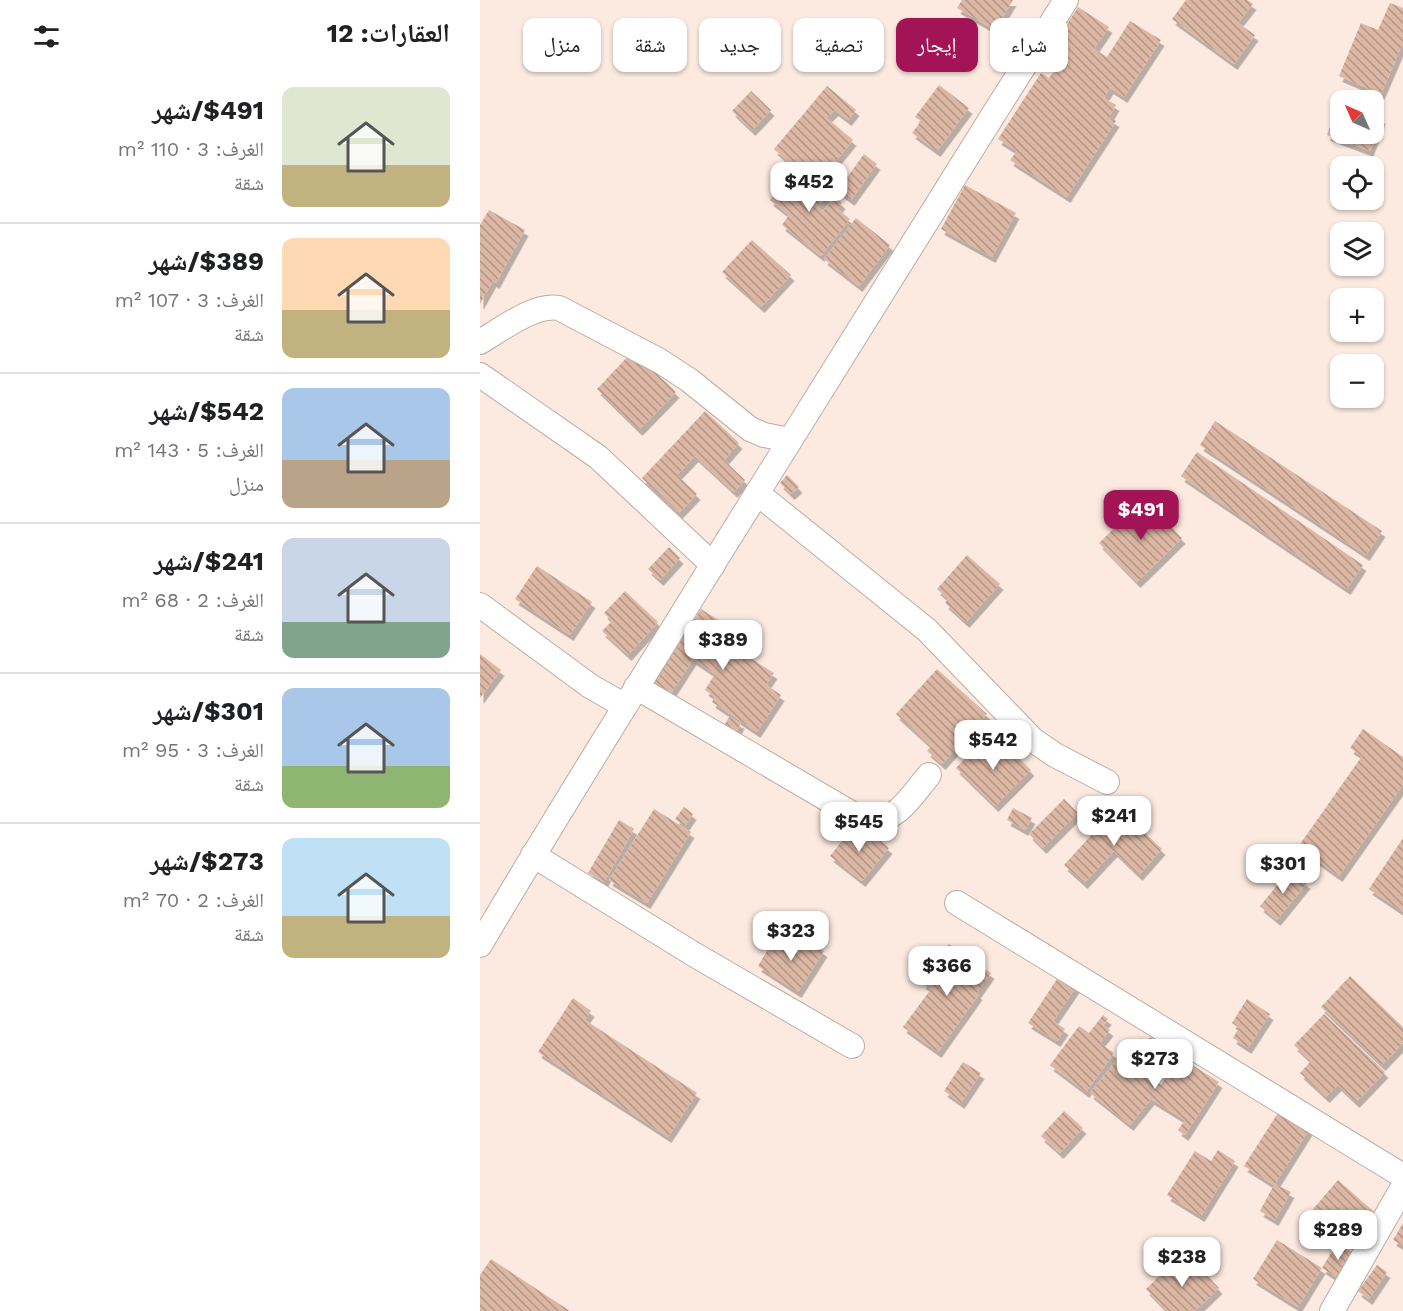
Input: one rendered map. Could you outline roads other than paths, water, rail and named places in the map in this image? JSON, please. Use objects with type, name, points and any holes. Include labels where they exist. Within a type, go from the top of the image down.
[{"type":"street","points":[[480,945],[533,855],[757,493],[1066,0]]},
{"type":"street","points":[[480,342],[537,309],[548,306],[559,308],[660,361],[689,380],[750,429],[764,435],[790,440]]},
{"type":"street","points":[[480,375],[598,457],[713,565]]},
{"type":"street","points":[[757,493],[927,630],[1032,740],[1107,782]]},
{"type":"street","points":[[480,605],[591,686],[631,697],[868,823],[885,820],[899,810],[928,775]]},
{"type":"street","points":[[533,855],[695,955],[852,1046]]},
{"type":"street","points":[[957,903],[1403,1176]]},
{"type":"street","points":[[1332,1311],[1403,1187]]}]
